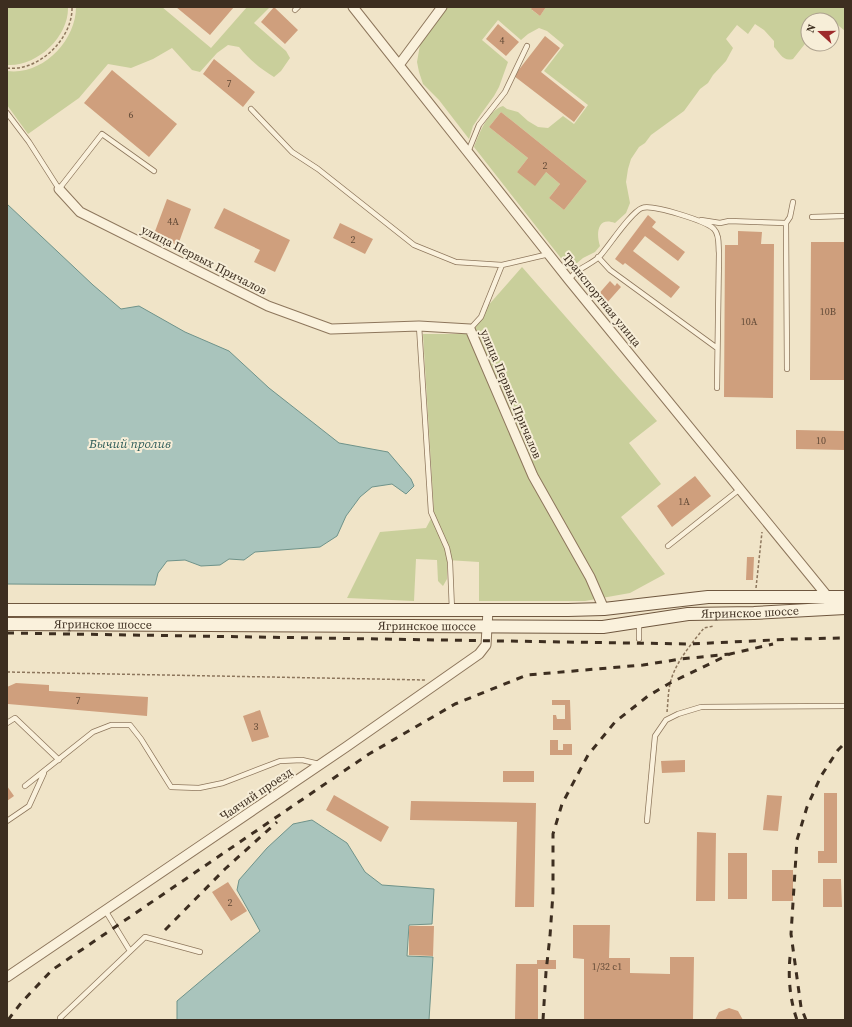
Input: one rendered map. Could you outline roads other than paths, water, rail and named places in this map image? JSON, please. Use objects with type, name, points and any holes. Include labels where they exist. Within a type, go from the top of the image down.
[{"type":"main road","name":"Ягринское шоссе","points":[[7,610],[604,609],[708,597],[828,603],[845,608]]},
{"type":"main road","name":"Ягринское шоссе","points":[[7,624],[603,627],[688,614],[754,613],[828,603],[845,597]]},
{"type":"street","name":"Транспортная улица","points":[[353,7],[569,280],[740,489],[828,603]]},
{"type":"street","points":[[399,65],[442,7]]},
{"type":"street","name":"улица Первых Причалов","points":[[59,189],[80,212],[268,306],[331,329],[419,326],[470,329],[533,476],[590,577],[604,609]]},
{"type":"street","name":"Чаячий проезд","points":[[7,977],[321,764],[479,654],[486,645],[488,610]]},
{"type":"lane","points":[[468,152],[479,125],[505,92],[527,46]]},
{"type":"lane","points":[[251,109],[292,152],[318,169],[414,246],[456,262],[502,265],[549,254]]},
{"type":"lane","points":[[7,113],[29,142],[59,189],[102,134],[154,171]]},
{"type":"lane","points":[[787,369],[786,222],[790,217],[793,202]]},
{"type":"lane","points":[[569,280],[574,273],[591,264],[598,257],[633,215],[641,208],[652,207],[693,219],[720,224],[729,221],[786,222]]},
{"type":"lane","points":[[812,217],[845,216]]},
{"type":"lane","points":[[693,219],[714,229],[717,235],[719,253],[717,388]]},
{"type":"lane","points":[[598,257],[610,270],[717,348]]},
{"type":"lane","points":[[470,329],[482,317],[502,265]]},
{"type":"lane","points":[[419,326],[431,512],[448,548],[452,610]]},
{"type":"lane","points":[[668,546],[740,489]]},
{"type":"lane","points":[[639,639],[640,621]]},
{"type":"lane","points":[[647,821],[655,736],[666,720],[678,714],[701,707],[845,706]]},
{"type":"lane","points":[[7,723],[15,718],[59,760]]},
{"type":"lane","points":[[26,786],[93,732],[111,725],[130,726],[141,739],[171,787],[198,788],[223,783],[280,761],[302,760],[321,764]]},
{"type":"lane","points":[[7,821],[29,806],[44,771]]},
{"type":"lane","points":[[105,910],[130,951]]},
{"type":"lane","points":[[60,1020],[60,1018],[145,937],[200,952]]},
{"type":"water","name":"Бычий пролив","points":[[7,204],[93,285],[121,309],[139,306],[185,332],[229,351],[269,388],[339,443],[388,452],[411,479],[414,486],[406,494],[392,484],[372,487],[360,497],[346,516],[337,536],[320,547],[255,552],[244,560],[229,559],[220,565],[201,566],[185,560],[167,561],[158,573],[155,585],[7,584]]},
{"type":"water","points":[[312,820],[347,843],[365,872],[382,885],[434,889],[432,924],[409,925],[407,956],[433,957],[429,1020],[177,1020],[177,1001],[260,931],[237,890],[239,880],[267,848],[293,824]]},
{"type":"railway","points":[[7,633],[690,644],[845,638]]},
{"type":"railway","points":[[543,1020],[553,893],[553,834],[562,804],[588,755],[615,722],[648,696],[670,683],[730,654],[773,644]]},
{"type":"railway","points":[[8,1020],[21,1003],[52,970],[369,754],[455,704],[527,675],[643,665],[730,654]]},
{"type":"railway","points":[[806,1020],[801,1007],[791,934],[797,840],[807,807],[821,776],[838,750],[845,743]]},
{"type":"railway","points":[[165,930],[225,869],[277,822]]},
{"type":"railway","points":[[790,957],[790,989],[797,1020]]}]
